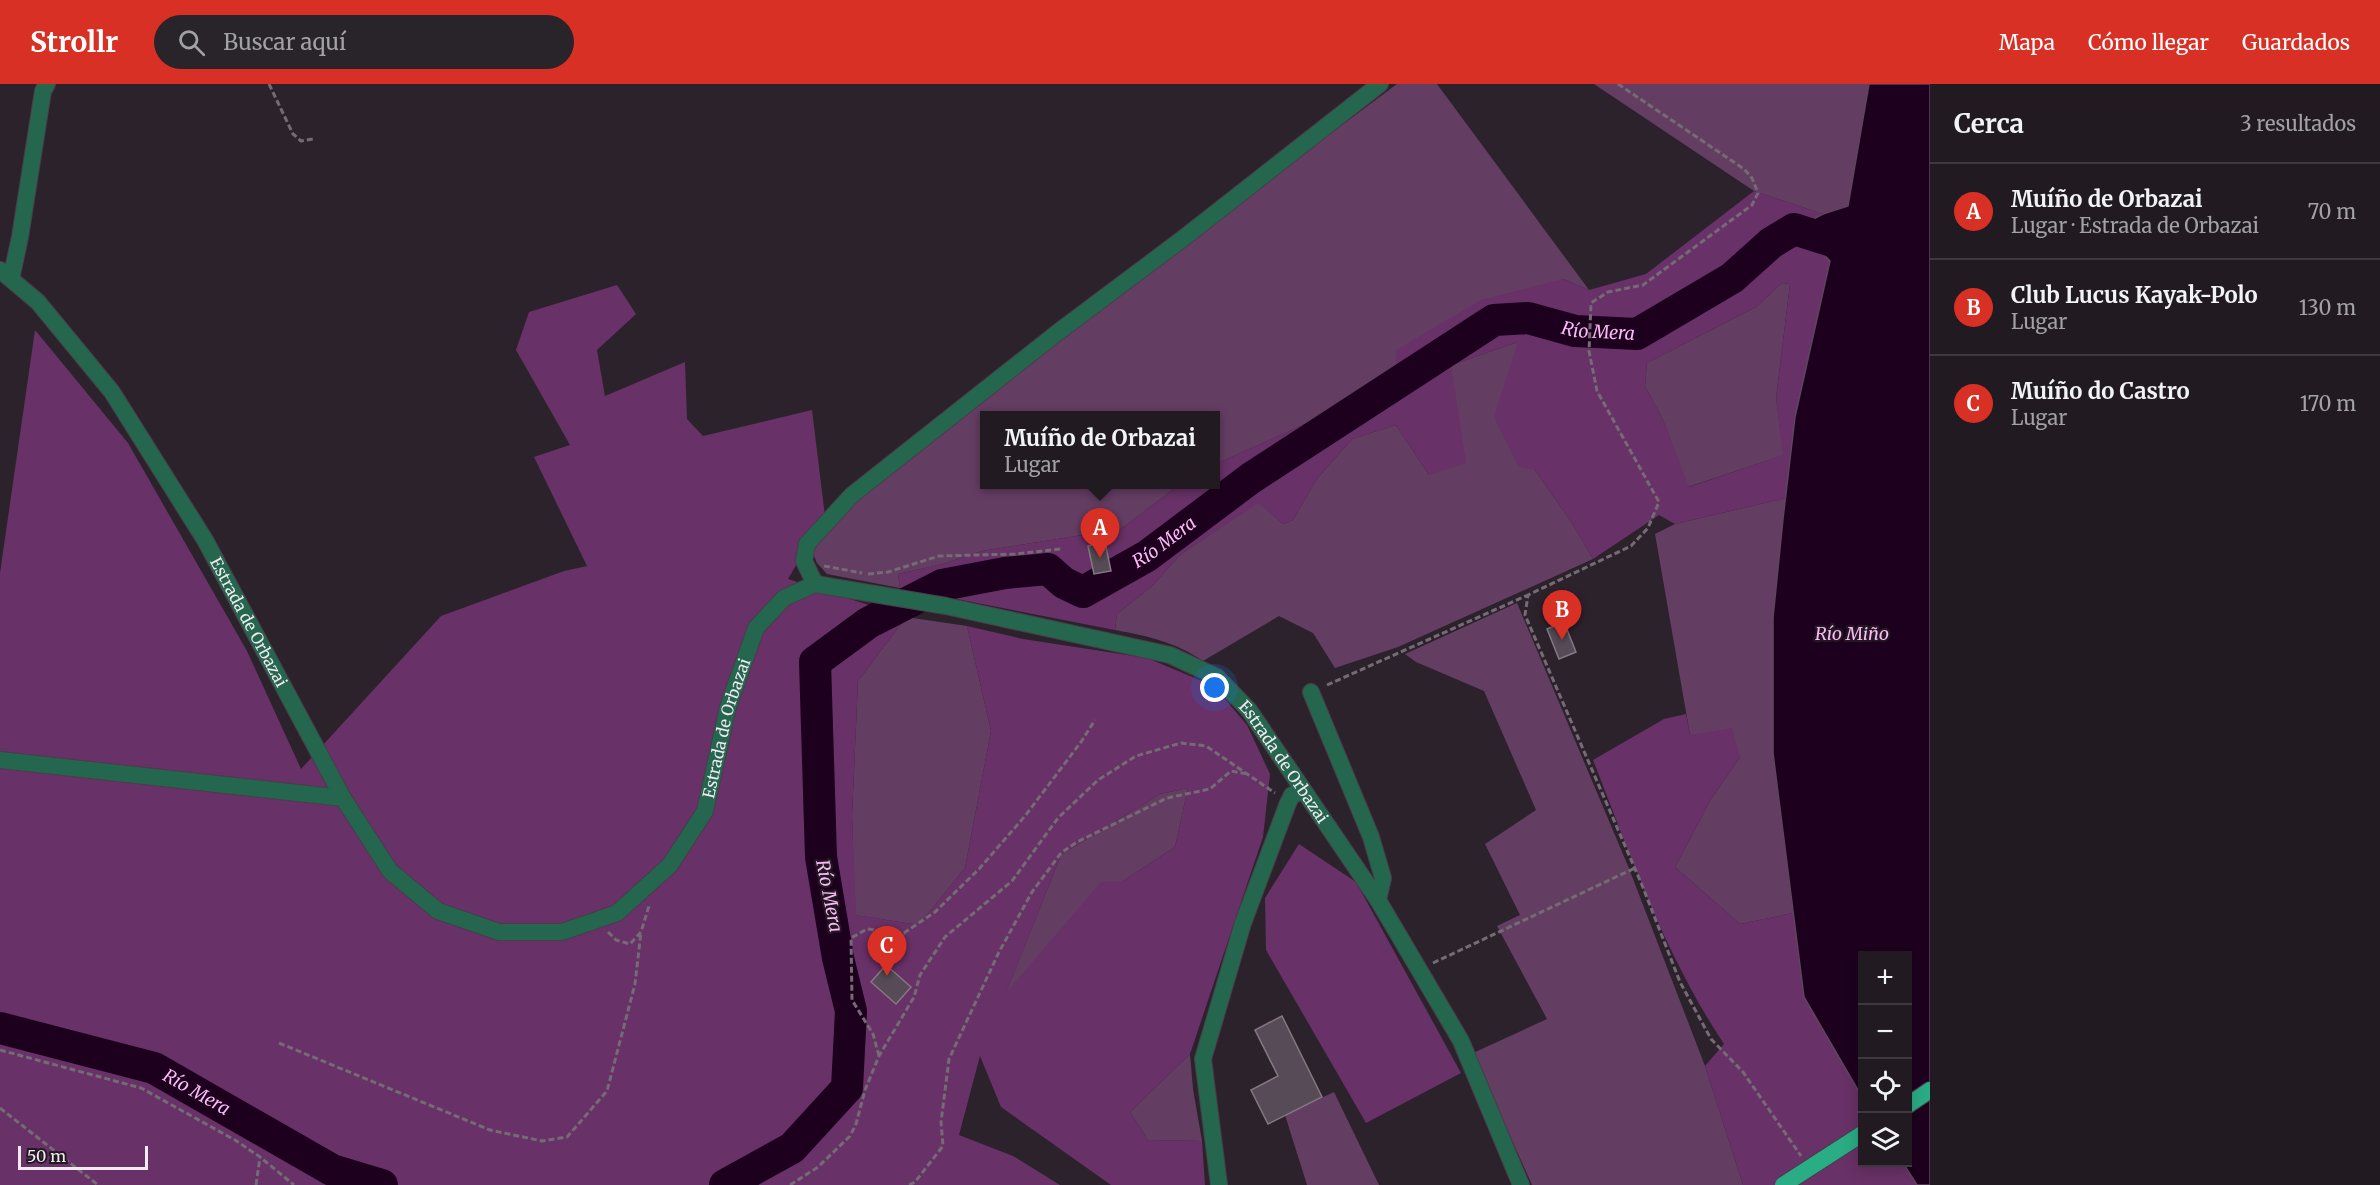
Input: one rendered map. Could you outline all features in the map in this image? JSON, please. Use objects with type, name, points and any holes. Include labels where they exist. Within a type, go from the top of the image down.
[{"type":"highway","points":[[1912,1102],[1930,1090]]},
{"type":"highway","points":[[1783,1185],[1858,1137]]},
{"type":"street","points":[[5,275],[20,237],[43,91],[47,84]]},
{"type":"street","points":[[815,584],[804,561],[807,544],[852,495],[1057,333],[1185,237],[1380,84]]},
{"type":"street","name":"Estrada de Orbazai","points":[[5,275],[38,302],[112,392],[205,540],[344,798],[390,871],[438,910],[499,932],[562,932],[617,913],[670,865],[705,810],[728,707],[756,628],[784,598],[815,584],[946,606],[1170,655],[1217,677],[1249,710],[1378,900],[1461,1041],[1521,1185]]},
{"type":"street","points":[[1311,692],[1371,837],[1383,878],[1378,900]]},
{"type":"street","points":[[0,760],[344,798]]},
{"type":"street","points":[[1219,1185],[1203,1059],[1243,923],[1288,803],[1292,795],[1303,791]]},
{"type":"path","points":[[268,84],[293,134],[302,141],[313,138]]},
{"type":"path","points":[[1341,678],[1528,595],[1631,546],[1648,528],[1659,502],[1597,391],[1589,351],[1591,303],[1608,292],[1643,285],[1752,205],[1758,193],[1752,178],[1744,170],[1618,84]]},
{"type":"path","points":[[807,568],[825,566],[871,575],[939,556],[1015,554],[1061,549]]},
{"type":"path","points":[[1528,595],[1525,615],[1635,868],[1680,982],[1711,1039],[1743,1072],[1808,1165]]},
{"type":"path","points":[[879,1056],[873,1034],[852,1000],[851,938],[867,929],[904,933],[935,912],[979,869],[1026,816],[1095,720]]},
{"type":"path","points":[[790,1185],[818,1167],[850,1136],[879,1056],[914,997],[920,975],[945,936],[1012,881],[1058,818],[1098,780],[1136,756],[1178,743],[1206,746],[1288,803]]},
{"type":"path","points":[[909,1185],[915,1182],[943,1146],[941,1122],[949,1059],[999,952],[1032,892],[1061,853],[1077,842],[1167,798],[1210,789],[1231,771],[1249,774]]},
{"type":"path","points":[[1419,969],[1635,868]]},
{"type":"path","points":[[279,1043],[490,1130],[542,1141],[567,1137],[607,1091],[635,984],[641,932]]},
{"type":"path","points":[[0,1050],[141,1088],[235,1140],[294,1185]]},
{"type":"path","points":[[0,1108],[98,1185]]},
{"type":"path","points":[[256,1185],[260,1157]]},
{"type":"shaded area","points":[[1397,84],[1437,84],[1589,290],[1563,279],[1396,383],[1220,462],[1220,411],[980,411],[980,489],[1174,489],[1121,529],[982,551],[943,564],[898,574],[900,588],[827,574],[817,563],[813,554],[816,541],[856,498],[1267,181]]},
{"type":"shaded area","points":[[1594,84],[1869,84],[1848,206],[1823,214],[1754,191]]},
{"type":"shaded area","points":[[1754,191],[1823,214],[1794,230],[1816,245],[1830,261],[1795,417],[1786,498],[1675,524],[1659,515],[1593,559],[1572,523],[1535,470],[1519,467],[1494,417],[1518,342],[1451,365],[1466,463],[1429,475],[1396,425],[1352,439],[1316,480],[1293,520],[1283,524],[1258,503],[1180,555],[1151,587],[1117,614],[1115,630],[900,588],[898,574],[943,564],[982,551],[1121,529],[1174,489],[1220,489],[1220,462],[1395,383],[1396,350],[1481,300],[1563,279],[1589,290],[1646,274]],"holes":[[[1782,283],[1790,284],[1776,398],[1783,455],[1689,487],[1663,420],[1645,386],[1647,363],[1756,307]]]},
{"type":"shaded area","points":[[1782,283],[1790,284],[1776,398],[1784,455],[1688,487],[1663,420],[1645,386],[1647,363],[1756,307]]},
{"type":"shaded area","points":[[617,285],[636,314],[597,350],[605,396],[685,362],[687,419],[703,436],[812,410],[825,516],[788,579],[906,617],[858,681],[852,816],[856,915],[919,925],[965,868],[991,731],[967,626],[1023,639],[1147,658],[1214,686],[1247,725],[1270,774],[1263,837],[1190,1054],[1130,1112],[1148,1140],[1202,1141],[1205,1185],[1111,1185],[1001,1107],[980,1056],[959,1135],[1013,1156],[1060,1185],[0,1185],[0,573],[35,330],[128,443],[247,651],[301,769],[441,616],[564,571],[587,566],[534,457],[570,445],[516,350],[529,312]],"holes":[[[1188,788],[1175,847],[1123,881],[1101,882],[1006,993],[1061,855],[1160,794]]]},
{"type":"shaded area","points":[[1518,342],[1535,470],[1572,523],[1593,559],[1398,647],[1335,668],[1313,633],[1279,616],[1203,661],[1193,654],[1161,641],[1115,630],[1117,614],[1151,587],[1180,555],[1258,502],[1283,524],[1293,520],[1316,480],[1352,439],[1396,425],[1429,475],[1451,365]]},
{"type":"shaded area","points":[[1786,498],[1773,753],[1793,913],[1740,924],[1675,867],[1711,799],[1740,757],[1690,735],[1655,534],[1675,524]]},
{"type":"shaded area","points":[[1517,603],[1628,866],[1705,1066],[1743,1185],[1532,1185],[1473,1053],[1547,1019],[1497,926],[1520,915],[1485,844],[1536,810],[1484,691],[1416,662],[1405,654]]},
{"type":"shaded area","points":[[906,617],[967,626],[991,731],[965,868],[919,925],[855,915],[852,816],[858,681]]},
{"type":"shaded area","points":[[1686,714],[1690,735],[1732,728],[1740,757],[1711,799],[1675,867],[1740,924],[1793,913],[1804,997],[1858,1090],[1858,1167],[1906,1167],[1917,1185],[1743,1185],[1705,1066],[1724,1044],[1684,977],[1667,941],[1636,870],[1593,760],[1664,719]]},
{"type":"shaded area","points":[[1188,788],[1175,847],[1123,881],[1005,995],[1061,855],[1160,794]]},
{"type":"shaded area","points":[[1299,844],[1356,882],[1461,1073],[1366,1123],[1266,950],[1265,898]]},
{"type":"shaded area","points":[[1190,1054],[1193,1089],[1202,1141],[1148,1140],[1130,1112]]},
{"type":"shaded area","points":[[1334,1092],[1379,1185],[1307,1185],[1285,1115]]},
{"type":"water","name":"Río Miño","points":[[1869,84],[1930,84],[1930,1185],[1917,1185],[1906,1167],[1912,1167],[1912,951],[1858,951],[1858,1090],[1804,997],[1773,753],[1773,618],[1783,519],[1795,417],[1830,261],[1815,245],[1794,246],[1794,229],[1823,214],[1848,206]]},
{"type":"building","points":[[1105,542],[1111,571],[1094,574],[1088,546]]},
{"type":"building","points":[[1564,622],[1576,652],[1559,659],[1547,629]]},
{"type":"building","points":[[886,965],[911,987],[896,1004],[871,982]]},
{"type":"building","points":[[1282,1016],[1322,1097],[1268,1124],[1251,1090],[1278,1076],[1255,1030]]},
{"type":"waterway","name":"Río Mera","points":[[725,1185],[792,1148],[847,1088],[851,1011],[838,958],[821,857],[815,662],[868,623],[942,585],[1005,573],[1048,569],[1064,583],[1083,592],[1147,556],[1251,478],[1494,320],[1528,318],[1575,331],[1637,334],[1732,278],[1771,243],[1794,229],[1835,242]]},
{"type":"waterway","name":"Río Mera","points":[[0,1028],[154,1068],[332,1170],[382,1185]]},
{"type":"place","name":"Muíño de Orbazai","points":[[1100,558]]},
{"type":"place","name":"Club Lucus Kayak-Polo","points":[[1562,640]]},
{"type":"place","name":"Muíño do Castro","points":[[887,976]]}]
